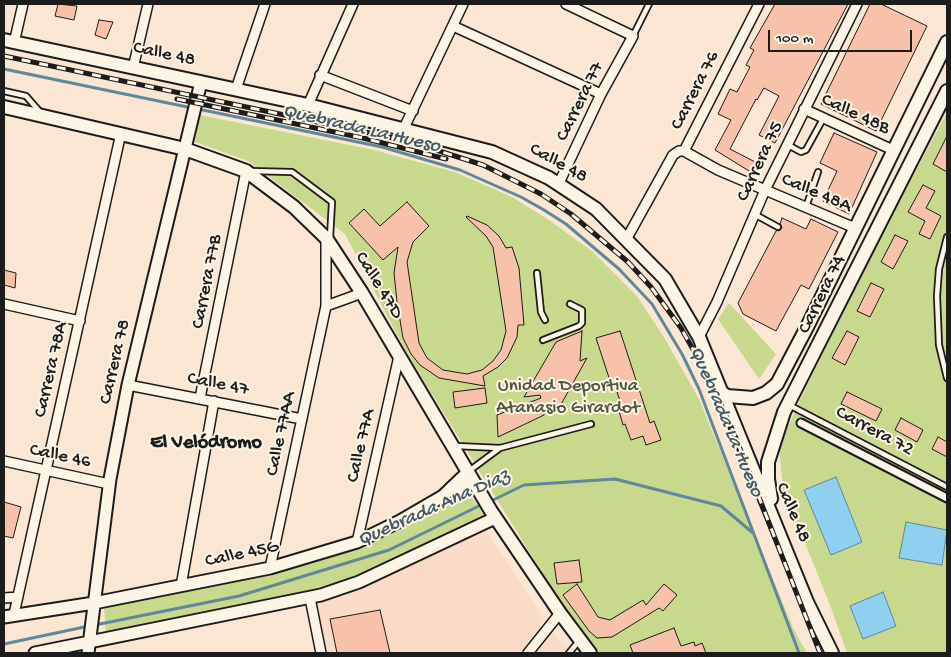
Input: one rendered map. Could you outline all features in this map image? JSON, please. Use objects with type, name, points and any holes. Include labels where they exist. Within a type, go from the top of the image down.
[{"type":"main road","name":"Calle 48","points":[[9,41],[308,105],[492,152],[532,168],[596,209],[627,238],[665,279],[699,337],[807,602],[832,653]]},
{"type":"main road","name":"Carrera 74","points":[[721,392],[728,396],[753,398],[766,393],[776,384],[947,42]]},
{"type":"main road","name":"Carrera 74","points":[[776,524],[768,479],[768,462],[775,434],[787,405],[947,92]]},
{"type":"main road","name":"Calle 47D","points":[[5,110],[44,116],[185,149],[246,171],[294,207],[328,241],[362,293],[493,514],[560,613],[590,653]]},
{"type":"main road","points":[[452,488],[459,491],[471,479]]},
{"type":"street","points":[[9,41],[23,4]]},
{"type":"street","points":[[134,68],[148,4]]},
{"type":"street","points":[[236,89],[265,4]]},
{"type":"street","points":[[308,105],[353,4]]},
{"type":"street","points":[[404,128],[464,4]]},
{"type":"street","points":[[566,4],[633,36]]},
{"type":"street","name":"Carrera 76","points":[[627,238],[673,155],[679,151],[684,151],[758,4]]},
{"type":"street","name":"Carrera 75","points":[[699,337],[717,302],[765,190],[857,4]]},
{"type":"street","points":[[453,26],[601,94]]},
{"type":"street","name":"Carrera 77","points":[[559,184],[601,94],[633,36]]},
{"type":"street","points":[[320,75],[413,111]]},
{"type":"street","name":"Carrera 78","points":[[89,635],[110,484],[128,384],[201,82]]},
{"type":"street","name":"Calle 48B","points":[[804,110],[893,150]]},
{"type":"street","name":"Carrera 78A","points":[[9,616],[18,597],[121,133]]},
{"type":"street","name":"Calle 48A","points":[[684,151],[718,170],[855,228]]},
{"type":"street","name":"Carrera 77B","points":[[200,398],[246,171]]},
{"type":"street","name":"Calle 77AA","points":[[270,568],[326,306],[328,241]]},
{"type":"street","points":[[326,306],[362,293]]},
{"type":"street","points":[[4,304],[80,321]]},
{"type":"street","name":"Calle 77A","points":[[357,542],[399,356]]},
{"type":"street","name":"Calle 47","points":[[128,384],[302,419]]},
{"type":"street","points":[[181,586],[214,401]]},
{"type":"street","points":[[801,423],[947,498]]},
{"type":"street","name":"Calle 46","points":[[4,461],[110,484]]},
{"type":"street","name":"Calle 45G","points":[[9,616],[80,605],[92,611],[181,586],[270,568],[357,542],[400,521],[452,488]]},
{"type":"street","points":[[35,653],[77,644],[89,635],[310,598],[359,582],[493,514]]},
{"type":"street","points":[[4,598],[18,597]]},
{"type":"street","points":[[310,598],[321,653]]},
{"type":"street","points":[[528,653],[560,613]]},
{"type":"street","points":[[88,653],[89,635]]},
{"type":"lane","points":[[633,36],[649,4]]},
{"type":"lane","points":[[4,91],[26,96],[44,116]]},
{"type":"lane","points":[[787,145],[801,152],[806,150],[823,119]]},
{"type":"lane","points":[[246,171],[292,172],[332,202],[328,241]]},
{"type":"lane","points":[[806,208],[818,172]]},
{"type":"lane","points":[[754,214],[778,227]]},
{"type":"lane","points":[[947,238],[939,269],[937,302],[940,345],[947,378]]},
{"type":"lane","points":[[537,273],[542,312],[545,320]]},
{"type":"lane","points":[[543,340],[582,323],[582,310],[570,304]]},
{"type":"lane","name":"Carrera 72","points":[[787,405],[947,487]]},
{"type":"lane","points":[[452,446],[500,448],[591,424]]},
{"type":"lane","points":[[471,479],[500,448]]},
{"type":"lane","points":[[569,653],[580,640]]},
{"type":"shaded area","points":[[486,530],[544,620],[519,653],[326,653],[316,603]]},
{"type":"shaded area","points":[[552,633],[572,653],[537,653]]},
{"type":"green space","points":[[947,112],[947,653],[847,653],[830,605],[783,488],[779,448],[797,406],[869,260]]},
{"type":"green space","name":"Unidad Deportiva Atanasio Girardot","points":[[200,115],[374,150],[455,172],[512,197],[549,220],[593,252],[637,296],[665,339],[699,399],[794,630],[807,653],[595,653],[541,571],[419,373],[397,335],[345,234],[248,161],[195,142]]},
{"type":"green space","points":[[729,303],[776,354],[759,379],[718,319]]},
{"type":"green space","points":[[466,488],[486,518],[323,590],[106,635],[104,606],[360,545]]},
{"type":"water","points":[[836,477],[862,542],[831,555],[804,490]]},
{"type":"water","points":[[906,522],[947,530],[942,565],[899,558]]},
{"type":"water","points":[[883,592],[896,626],[863,639],[850,606]]},
{"type":"building","points":[[58,4],[77,6],[74,20],[55,16]]},
{"type":"building","points":[[775,4],[848,4],[775,143],[759,135],[779,96],[764,88],[756,99],[730,149],[759,164],[754,174],[715,150],[731,120],[718,114],[730,89],[737,92],[750,67],[746,65],[754,50],[750,48]]},
{"type":"building","points":[[870,4],[881,4],[927,26],[876,131],[821,104]]},
{"type":"building","points":[[99,20],[113,22],[106,39],[95,35]]},
{"type":"building","points":[[834,133],[877,152],[849,214],[823,201],[837,171],[820,163]]},
{"type":"building","points":[[947,136],[947,172],[933,164]]},
{"type":"building","points":[[923,185],[935,191],[926,208],[941,216],[930,239],[919,234],[925,221],[908,212]]},
{"type":"building","points":[[407,202],[429,226],[413,242],[407,262],[419,343],[427,358],[443,370],[467,374],[482,370],[493,361],[501,350],[506,331],[493,247],[486,236],[466,217],[487,225],[499,236],[506,248],[512,247],[519,268],[524,325],[518,325],[517,337],[507,358],[498,367],[483,376],[485,386],[439,378],[420,365],[411,354],[403,338],[394,273],[398,247],[383,260],[349,223],[364,209],[380,226]]},
{"type":"building","points":[[782,218],[806,229],[811,219],[838,232],[809,289],[801,285],[776,331],[743,314],[738,303],[776,231],[782,228],[780,224]]},
{"type":"building","points":[[895,235],[908,241],[893,269],[881,262]]},
{"type":"building","points":[[4,270],[16,273],[15,288],[4,285]]},
{"type":"building","points":[[871,283],[884,289],[870,317],[857,311]]},
{"type":"building","points":[[582,331],[580,361],[587,358],[559,408],[549,404],[544,415],[498,437],[497,415],[541,398],[540,395],[524,397],[556,342]]},
{"type":"building","points":[[620,331],[650,423],[654,421],[661,440],[646,445],[643,436],[631,440],[625,424],[623,425],[619,411],[623,410],[616,389],[613,390],[596,338]]},
{"type":"building","points":[[847,331],[859,337],[845,365],[832,358]]},
{"type":"building","points":[[485,388],[487,403],[455,408],[453,392]]},
{"type":"building","points":[[847,392],[882,409],[876,421],[841,404]]},
{"type":"building","points":[[901,418],[923,430],[917,442],[895,430]]},
{"type":"building","points":[[938,437],[947,442],[947,457],[932,449]]},
{"type":"building","points":[[4,502],[21,507],[13,538],[4,536]]},
{"type":"building","points":[[579,560],[582,582],[557,584],[554,563]]},
{"type":"building","points":[[577,584],[598,617],[610,620],[643,600],[646,605],[664,584],[677,595],[663,611],[659,608],[612,637],[597,638],[589,631],[563,595]]},
{"type":"building","points":[[380,610],[390,653],[337,653],[330,619]]},
{"type":"building","points":[[674,628],[681,646],[694,642],[695,646],[702,643],[706,653],[633,653],[630,645]]},
{"type":"waterway","name":"Quebrada La Hueso","points":[[4,69],[192,108]]},
{"type":"waterway","name":"Quebrada La Hueso","points":[[198,109],[382,147],[460,170],[521,197],[544,210],[566,224],[619,269],[652,304],[682,354],[699,389],[799,653]]},
{"type":"waterway","name":"Quebrada Ana Diaz","points":[[489,502],[524,485],[615,479],[721,506],[753,533]]},
{"type":"waterway","name":"Quebrada Ana Diaz","points":[[95,625],[239,596],[389,550],[483,504]]},
{"type":"waterway","name":"Quebrada Ana Diaz","points":[[4,644],[89,626]]},
{"type":"railway","points":[[4,56],[408,141],[483,165],[541,194],[571,214],[628,262],[651,287],[681,328],[713,387],[733,431],[820,653]]},
{"type":"railway","points":[[177,99],[363,138],[446,159]]},
{"type":"district","name":"El Velódromo","points":[[206,444]]}]
